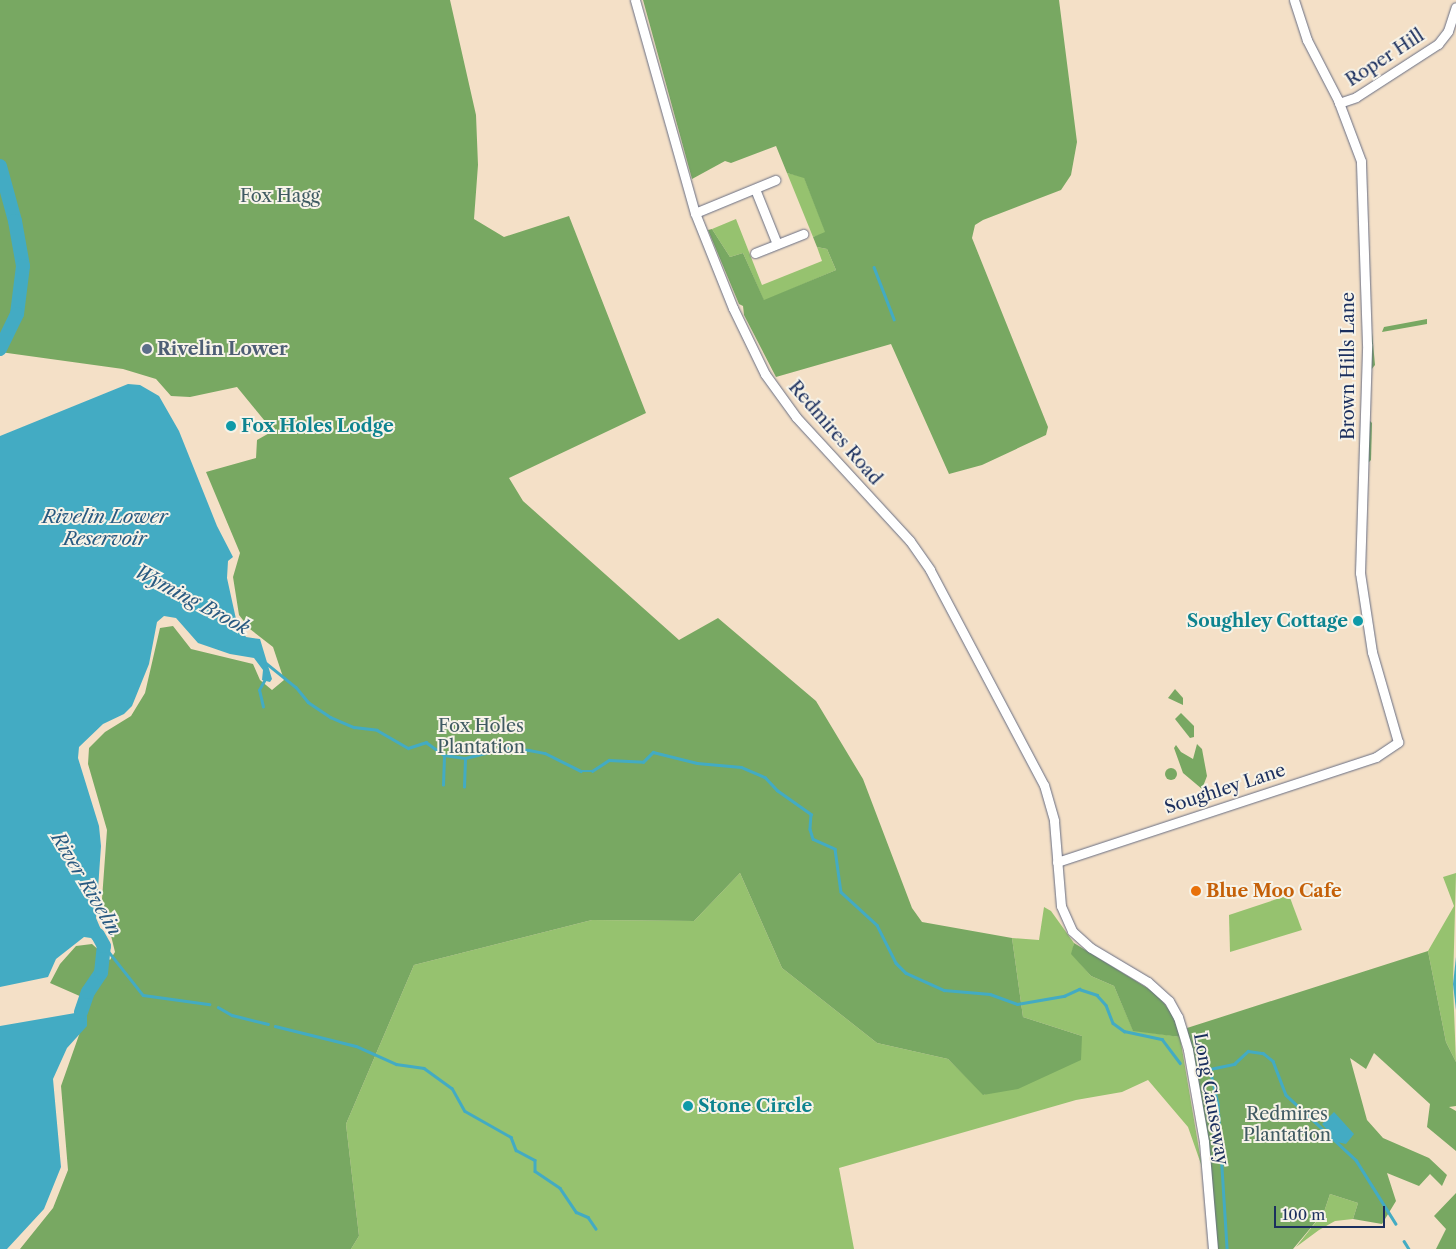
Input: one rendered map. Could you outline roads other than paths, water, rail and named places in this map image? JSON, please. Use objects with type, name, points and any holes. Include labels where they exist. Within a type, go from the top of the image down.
[{"type":"street","name":"Redmires Road","points":[[635,0],[695,214],[733,308],[771,384],[796,417],[910,542],[930,570],[1040,777],[1052,813],[1057,862]]},
{"type":"street","name":"Brown Hills Lane","points":[[1294,0],[1316,61],[1339,103],[1359,153],[1362,172],[1368,344],[1360,580],[1372,652],[1398,742]]},
{"type":"street","name":"Roper Hill","points":[[1339,103],[1356,97],[1438,44],[1448,31],[1456,7]]},
{"type":"street","points":[[695,214],[775,180]]},
{"type":"street","points":[[755,188],[777,244]]},
{"type":"street","points":[[755,253],[803,234]]},
{"type":"street","name":"Soughley Lane","points":[[1057,862],[1376,757],[1398,742]]},
{"type":"street","name":"Long Causeway","points":[[1057,862],[1061,906],[1072,931],[1090,948],[1148,982],[1169,1001],[1178,1017],[1188,1050],[1204,1142],[1213,1249]]},
{"type":"water","name":"Rivelin Lower Reservoir","points":[[128,384],[140,385],[159,396],[179,431],[217,526],[233,557],[228,561],[227,578],[236,619],[246,637],[260,639],[272,679],[270,682],[262,680],[263,670],[254,658],[230,654],[198,643],[176,618],[164,616],[157,622],[149,664],[132,706],[124,714],[103,724],[79,747],[78,758],[99,826],[101,846],[96,918],[108,946],[104,951],[91,938],[84,937],[56,959],[48,977],[0,987],[0,436]]},
{"type":"water","points":[[1456,957],[1456,1010],[1453,984]]},
{"type":"water","points":[[81,1012],[87,1016],[87,1026],[67,1048],[53,1079],[61,1167],[44,1209],[7,1249],[0,1249],[0,1026]]},
{"type":"water","points":[[1334,1112],[1354,1134],[1346,1144],[1337,1142],[1322,1124]]},
{"type":"waterway","name":"River Rivelin","points":[[0,166],[15,221],[23,266],[17,314],[0,349]]},
{"type":"waterway","points":[[874,267],[894,319]]},
{"type":"waterway","name":"Wyming Brook","points":[[266,663],[296,687],[308,702],[330,717],[354,727],[377,730],[408,748],[426,742],[444,755],[465,758],[506,748],[529,750],[545,753],[581,771],[592,771],[609,760],[643,762],[653,752],[697,763],[741,767],[765,777],[777,790],[811,814],[810,829],[813,839],[835,849],[841,892],[877,925],[896,963],[906,973],[944,990],[990,994],[1017,1004],[1064,996],[1079,989],[1097,995],[1106,1005],[1113,1023],[1124,1031],[1162,1039],[1180,1063]]},
{"type":"waterway","points":[[263,707],[259,690],[265,679]]},
{"type":"waterway","points":[[443,785],[444,755]]},
{"type":"waterway","points":[[464,787],[465,759]]},
{"type":"waterway","name":"River Rivelin","points":[[81,1012],[88,992],[101,973],[104,946],[98,935]]},
{"type":"waterway","points":[[105,947],[143,995],[209,1004]]},
{"type":"waterway","points":[[218,1007],[232,1015],[268,1024]]},
{"type":"waterway","points":[[275,1026],[356,1046],[396,1064],[424,1068],[452,1088],[465,1111],[511,1137],[516,1150],[535,1160],[535,1171],[560,1188],[576,1212],[588,1217],[596,1229]]},
{"type":"waterway","name":"Wyming Brook","points":[[1202,1063],[1210,1069],[1234,1064],[1248,1051],[1263,1053],[1273,1061],[1286,1095],[1356,1160],[1396,1224]]},
{"type":"waterway","points":[[1210,1069],[1218,1104],[1227,1249]]},
{"type":"waterway","points":[[1404,1241],[1409,1249]]},
{"type":"place","name":"Rivelin Lower","points":[[147,349]]},
{"type":"place","name":"Fox Holes Lodge","points":[[231,426]]},
{"type":"place","name":"Soughley Cottage","points":[[1358,621]]},
{"type":"place","name":"Blue Moo Cafe","points":[[1196,891]]},
{"type":"place","name":"Stone Circle","points":[[688,1106]]},
{"type":"park label","name":"Fox Hagg","points":[[280,196]]},
{"type":"park label","name":"Fox Holes Plantation","points":[[481,738]]},
{"type":"park label","name":"Redmires Plantation","points":[[1287,1125]]}]
